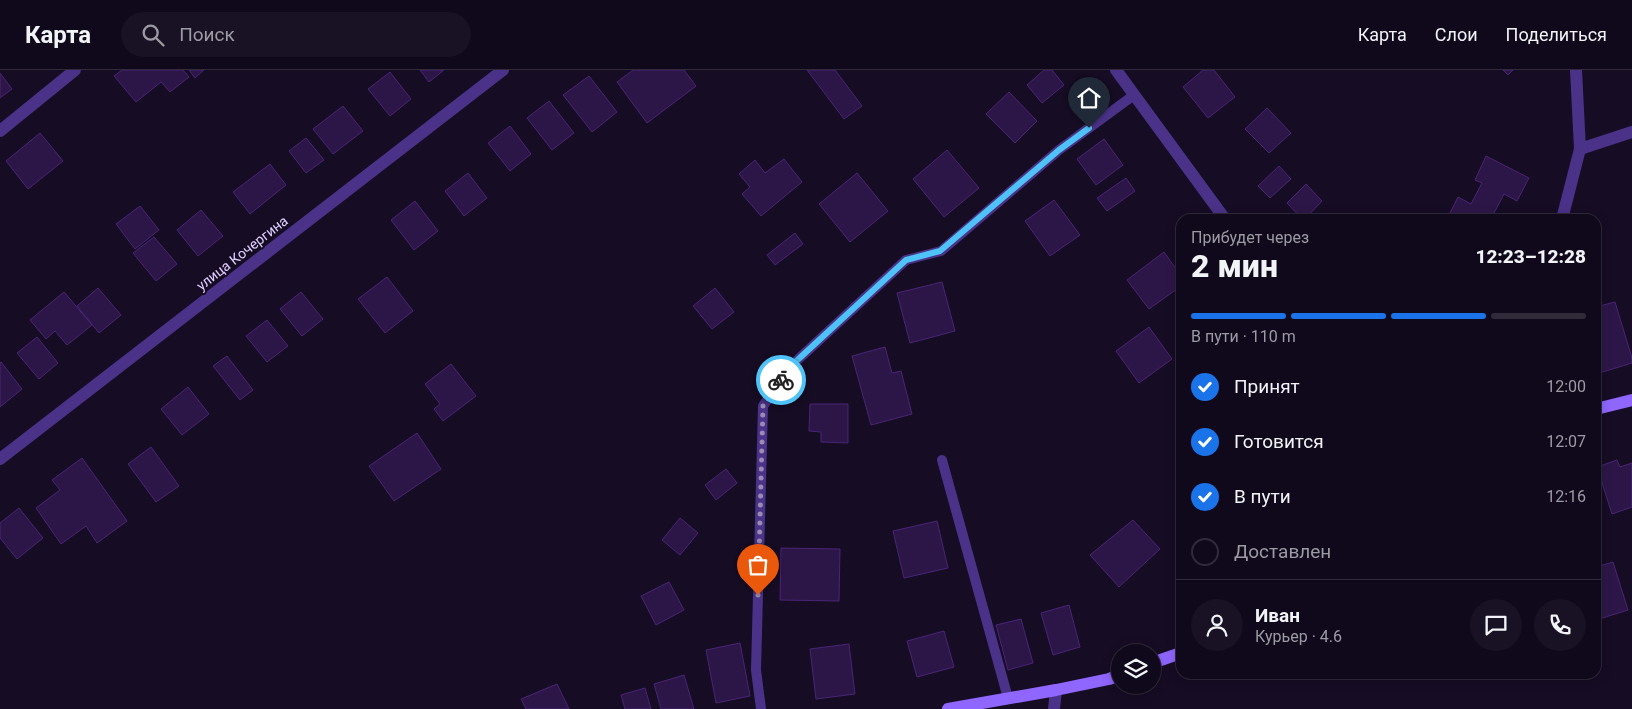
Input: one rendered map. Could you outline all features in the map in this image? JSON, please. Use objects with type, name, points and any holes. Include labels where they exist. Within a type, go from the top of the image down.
[{"type":"main road","points":[[1601,408],[1632,400]]},
{"type":"main road","points":[[1161,661],[1176,655]]},
{"type":"main road","points":[[948,709],[1111,678]]},
{"type":"street","points":[[0,131],[75,70]]},
{"type":"street","name":"улица Кочергина","points":[[0,459],[503,70]]},
{"type":"street","points":[[1116,70],[1221,214]]},
{"type":"street","points":[[1563,214],[1580,148],[1576,70]]},
{"type":"street","points":[[1580,148],[1632,132]]},
{"type":"street","points":[[1054,709],[1056,690]]},
{"type":"lane","points":[[761,709],[756,670],[763,406],[792,365],[906,260],[940,251],[1059,150],[1134,95]]},
{"type":"lane","points":[[942,460],[1008,698]]},
{"type":"building","points":[[122,70],[183,70],[189,77],[170,92],[161,82],[136,102],[114,76]]},
{"type":"building","points":[[189,70],[204,70],[195,78]]},
{"type":"building","points":[[420,70],[444,70],[429,82]]},
{"type":"building","points":[[633,70],[684,70],[696,86],[647,123],[617,82]]},
{"type":"building","points":[[807,70],[835,70],[862,106],[844,119]]},
{"type":"building","points":[[1044,70],[1052,70],[1064,85],[1042,103],[1027,85]]},
{"type":"building","points":[[1203,70],[1214,70],[1235,97],[1208,118],[1183,87]]},
{"type":"building","points":[[1503,70],[1513,70],[1508,75]]},
{"type":"building","points":[[390,72],[411,99],[390,116],[368,89]]},
{"type":"building","points":[[0,73],[12,89],[0,98]]},
{"type":"building","points":[[589,76],[617,112],[592,132],[563,95]]},
{"type":"building","points":[[1009,92],[1037,121],[1015,143],[986,114]]},
{"type":"building","points":[[549,101],[574,133],[552,150],[527,118]]},
{"type":"building","points":[[343,106],[363,131],[333,154],[313,129]]},
{"type":"building","points":[[1267,108],[1291,133],[1269,153],[1245,129]]},
{"type":"building","points":[[510,126],[531,154],[510,171],[488,143]]},
{"type":"building","points":[[40,133],[63,161],[28,189],[6,161]]},
{"type":"building","points":[[306,138],[324,160],[306,173],[289,151]]},
{"type":"building","points":[[1104,139],[1123,165],[1096,185],[1077,159]]},
{"type":"building","points":[[947,150],[979,188],[944,217],[913,179]]},
{"type":"building","points":[[1486,156],[1529,178],[1517,201],[1504,194],[1494,214],[1450,214],[1458,197],[1471,204],[1482,183],[1475,180]]},
{"type":"building","points":[[784,159],[802,182],[761,216],[742,194],[750,187],[739,174],[755,160],[765,173]]},
{"type":"building","points":[[270,164],[286,185],[250,214],[233,192]]},
{"type":"building","points":[[1279,166],[1291,179],[1270,198],[1258,186]]},
{"type":"building","points":[[468,173],[487,198],[464,216],[445,191]]},
{"type":"building","points":[[857,173],[888,211],[850,242],[819,204]]},
{"type":"building","points":[[1126,178],[1135,191],[1107,211],[1097,198]]},
{"type":"building","points":[[1306,184],[1322,201],[1310,214],[1297,214],[1287,203]]},
{"type":"building","points":[[1054,200],[1080,235],[1050,256],[1025,221]]},
{"type":"building","points":[[415,201],[438,231],[414,250],[391,220]]},
{"type":"building","points":[[140,206],[159,230],[135,249],[116,224]]},
{"type":"building","points":[[201,210],[223,236],[198,256],[177,230]]},
{"type":"building","points":[[795,233],[803,244],[775,265],[767,255]]},
{"type":"building","points":[[154,237],[177,264],[156,281],[133,253]]},
{"type":"building","points":[[1164,252],[1176,269],[1176,290],[1149,309],[1127,280]]},
{"type":"building","points":[[387,277],[413,311],[385,333],[358,299]]},
{"type":"building","points":[[942,282],[955,331],[910,343],[897,293]]},
{"type":"building","points":[[98,288],[121,315],[99,333],[77,306]]},
{"type":"building","points":[[715,288],[734,312],[712,329],[693,306]]},
{"type":"building","points":[[64,292],[92,325],[67,345],[55,331],[46,339],[30,320]]},
{"type":"building","points":[[301,292],[323,319],[302,336],[280,309]]},
{"type":"building","points":[[1615,302],[1632,363],[1601,372],[1601,306]]},
{"type":"building","points":[[267,320],[288,346],[267,362],[246,336]]},
{"type":"building","points":[[1149,327],[1172,359],[1139,383],[1116,351]]},
{"type":"building","points":[[37,337],[58,363],[39,379],[17,353]]},
{"type":"building","points":[[885,347],[892,373],[901,371],[912,414],[871,425],[852,356]]},
{"type":"building","points":[[227,356],[253,390],[240,400],[213,366]]},
{"type":"building","points":[[0,363],[22,389],[0,407]]},
{"type":"building","points":[[451,364],[476,396],[443,421],[434,409],[440,404],[425,384]]},
{"type":"building","points":[[188,387],[209,414],[182,435],[161,409]]},
{"type":"building","points":[[810,404],[848,404],[848,443],[821,442],[821,432],[809,431]]},
{"type":"building","points":[[417,433],[441,469],[394,501],[369,466]]},
{"type":"building","points":[[151,447],[179,486],[156,502],[128,464]]},
{"type":"building","points":[[82,458],[127,521],[97,543],[86,526],[61,544],[36,508],[60,490],[52,480]]},
{"type":"building","points":[[1617,460],[1620,467],[1632,463],[1632,507],[1612,514],[1601,480],[1601,466]]},
{"type":"building","points":[[726,469],[737,483],[716,500],[705,485]]},
{"type":"building","points":[[19,508],[43,538],[17,559],[0,538],[0,523]]},
{"type":"building","points":[[680,518],[698,533],[680,555],[662,540]]},
{"type":"building","points":[[1133,520],[1160,549],[1119,587],[1090,555]]},
{"type":"building","points":[[937,521],[948,568],[904,578],[893,531]]},
{"type":"building","points":[[781,548],[840,549],[839,601],[780,600]]},
{"type":"building","points":[[1613,562],[1628,610],[1601,618],[1601,566]]},
{"type":"building","points":[[669,582],[684,610],[656,625],[641,596]]},
{"type":"building","points":[[1069,605],[1080,647],[1053,655],[1041,613]]},
{"type":"building","points":[[1021,619],[1033,663],[1008,670],[996,625]]},
{"type":"building","points":[[944,631],[954,667],[917,677],[907,641]]},
{"type":"building","points":[[740,643],[750,696],[716,703],[706,650]]},
{"type":"building","points":[[849,644],[855,694],[816,699],[810,649]]},
{"type":"building","points":[[684,675],[694,709],[661,709],[654,684]]},
{"type":"building","points":[[557,684],[569,709],[526,709],[521,699]]},
{"type":"building","points":[[645,688],[651,709],[625,709],[621,695]]},
{"type":"way so far","points":[[758,595],[763,406],[781,380]]},
{"type":"route","points":[[781,380],[792,365],[906,260],[940,251],[1059,150],[1089,128]]}]
